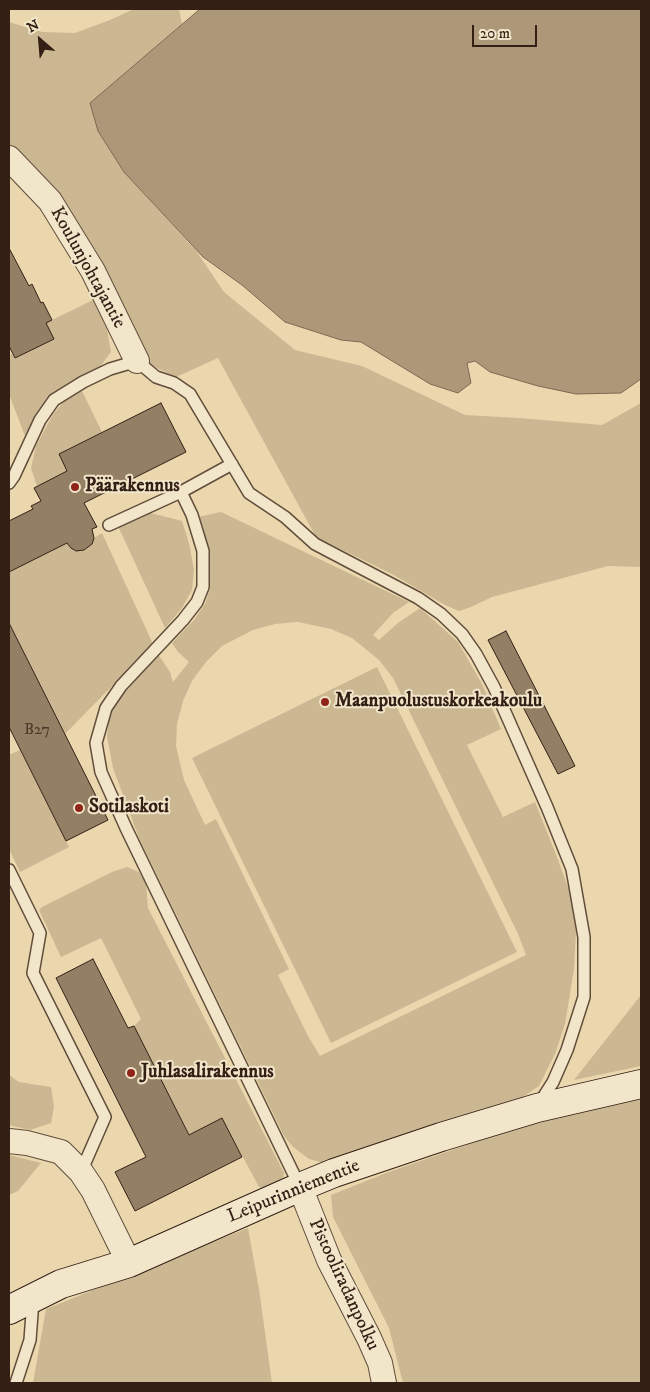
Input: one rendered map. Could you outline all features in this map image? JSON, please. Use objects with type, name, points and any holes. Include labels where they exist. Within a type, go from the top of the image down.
[{"type":"street","name":"Koulunjohtajantie","points":[[9,158],[50,201],[93,271],[136,361]]},
{"type":"street","name":"Leipurinniementie","points":[[9,1310],[61,1284],[129,1263],[300,1187],[441,1137],[537,1108],[641,1084]]},
{"type":"street","points":[[9,1141],[26,1143],[61,1152],[80,1172],[93,1190],[129,1263]]},
{"type":"street","name":"Pistooliradanpolku","points":[[300,1187],[328,1260],[380,1363],[384,1383]]},
{"type":"lane","points":[[9,482],[14,476],[40,420],[54,400],[83,382],[110,369],[136,361],[156,377],[174,383],[190,394],[248,493],[285,516],[316,544],[418,598],[441,614],[462,634],[494,686],[572,869],[584,937],[584,997],[567,1050],[553,1082],[537,1108]]},
{"type":"lane","points":[[109,525],[181,492],[232,464]]},
{"type":"lane","points":[[181,492],[192,515],[202,551],[202,587],[197,602],[183,620],[121,686],[106,708],[96,744],[101,772],[126,828],[300,1187]]},
{"type":"lane","points":[[9,870],[40,933],[33,973],[105,1117],[80,1172]]},
{"type":"lane","points":[[16,1383],[30,1340],[33,1298]]},
{"type":"shaded area","points":[[134,9],[179,9],[182,24],[90,103],[124,172],[197,252],[224,292],[295,350],[362,366],[465,415],[602,425],[641,403],[641,567],[608,566],[492,597],[459,611],[445,605],[392,574],[316,537],[218,358],[176,377],[142,361],[36,171],[9,146],[9,22],[42,32],[75,33]]},
{"type":"shaded area","points":[[200,9],[641,9],[641,379],[621,393],[576,394],[538,386],[490,372],[475,361],[467,363],[471,383],[458,393],[430,384],[361,342],[341,340],[285,322],[242,285],[203,257],[124,172],[98,131],[90,103]]},
{"type":"shaded area","points":[[93,300],[107,329],[111,352],[99,368],[50,396],[38,412],[25,436],[9,394],[9,355],[12,354],[15,358],[54,339],[46,323]]},
{"type":"shaded area","points":[[82,391],[102,432],[59,454],[67,471],[37,486],[31,468],[36,446],[52,416],[63,402]]},
{"type":"shaded area","points":[[147,512],[182,521],[189,543],[194,570],[192,590],[182,608],[165,628],[118,526]]},
{"type":"shaded area","points":[[221,512],[409,602],[393,613],[373,635],[379,640],[398,623],[420,608],[458,642],[482,684],[501,729],[467,745],[503,817],[535,802],[570,893],[576,932],[574,969],[565,1024],[555,1054],[539,1086],[520,1099],[323,1163],[309,1159],[293,1147],[284,1136],[139,838],[113,768],[107,737],[109,719],[115,704],[158,654],[170,672],[173,682],[189,662],[178,652],[172,643],[194,620],[205,604],[210,589],[208,549],[198,517]],"holes":[[[298,622],[331,629],[352,638],[379,660],[393,678],[518,934],[526,955],[320,1056],[278,975],[289,969],[216,819],[205,825],[184,780],[176,746],[177,724],[183,701],[192,681],[206,662],[222,646],[253,630],[275,624]]]},
{"type":"shaded area","points":[[102,533],[153,644],[65,734],[9,623],[9,572],[67,543],[76,551],[84,550],[91,544],[94,538]]},
{"type":"shaded area","points":[[377,667],[517,952],[331,1043],[192,758]]},
{"type":"shaded area","points":[[20,750],[69,847],[20,872],[9,849],[9,755]]},
{"type":"shaded area","points":[[127,867],[139,872],[146,883],[148,908],[284,1173],[283,1180],[269,1191],[259,1187],[222,1118],[189,1135],[134,1026],[141,1019],[101,938],[61,957],[39,910],[112,872]]},
{"type":"shaded area","points":[[641,995],[641,1066],[574,1080]]},
{"type":"shaded area","points":[[9,1075],[19,1082],[51,1087],[54,1107],[51,1123],[30,1130],[9,1125]]},
{"type":"shaded area","points":[[641,1099],[641,1383],[403,1383],[389,1328],[333,1217],[331,1195],[386,1173],[535,1121]]},
{"type":"shaded area","points":[[9,1155],[41,1163],[18,1191],[9,1195]]},
{"type":"shaded area","points":[[248,1228],[259,1289],[272,1383],[33,1383],[46,1309]]},
{"type":"building","points":[[9,248],[29,286],[32,284],[52,320],[46,323],[54,339],[15,358],[9,346]]},
{"type":"building","name":"Päärakennus","points":[[161,403],[186,452],[84,503],[97,527],[92,529],[94,538],[92,544],[84,550],[76,551],[67,543],[9,572],[9,521],[33,509],[31,506],[41,501],[34,488],[67,471],[59,454]]},
{"type":"building","points":[[9,623],[108,820],[66,841],[9,727]]},
{"type":"building","points":[[506,631],[575,766],[558,774],[488,640]]},
{"type":"building","name":"Juhlasalirakennus","points":[[93,959],[128,1028],[134,1026],[189,1135],[222,1118],[242,1157],[135,1211],[115,1172],[146,1157],[56,978]]},
{"type":"place","name":"Päärakennus","points":[[75,487]]},
{"type":"place","name":"Maanpuolustuskorkeakoulu","points":[[325,702]]},
{"type":"place","name":"Sotilaskoti","points":[[79,808]]},
{"type":"place","name":"Juhlasalirakennus","points":[[131,1073]]}]
